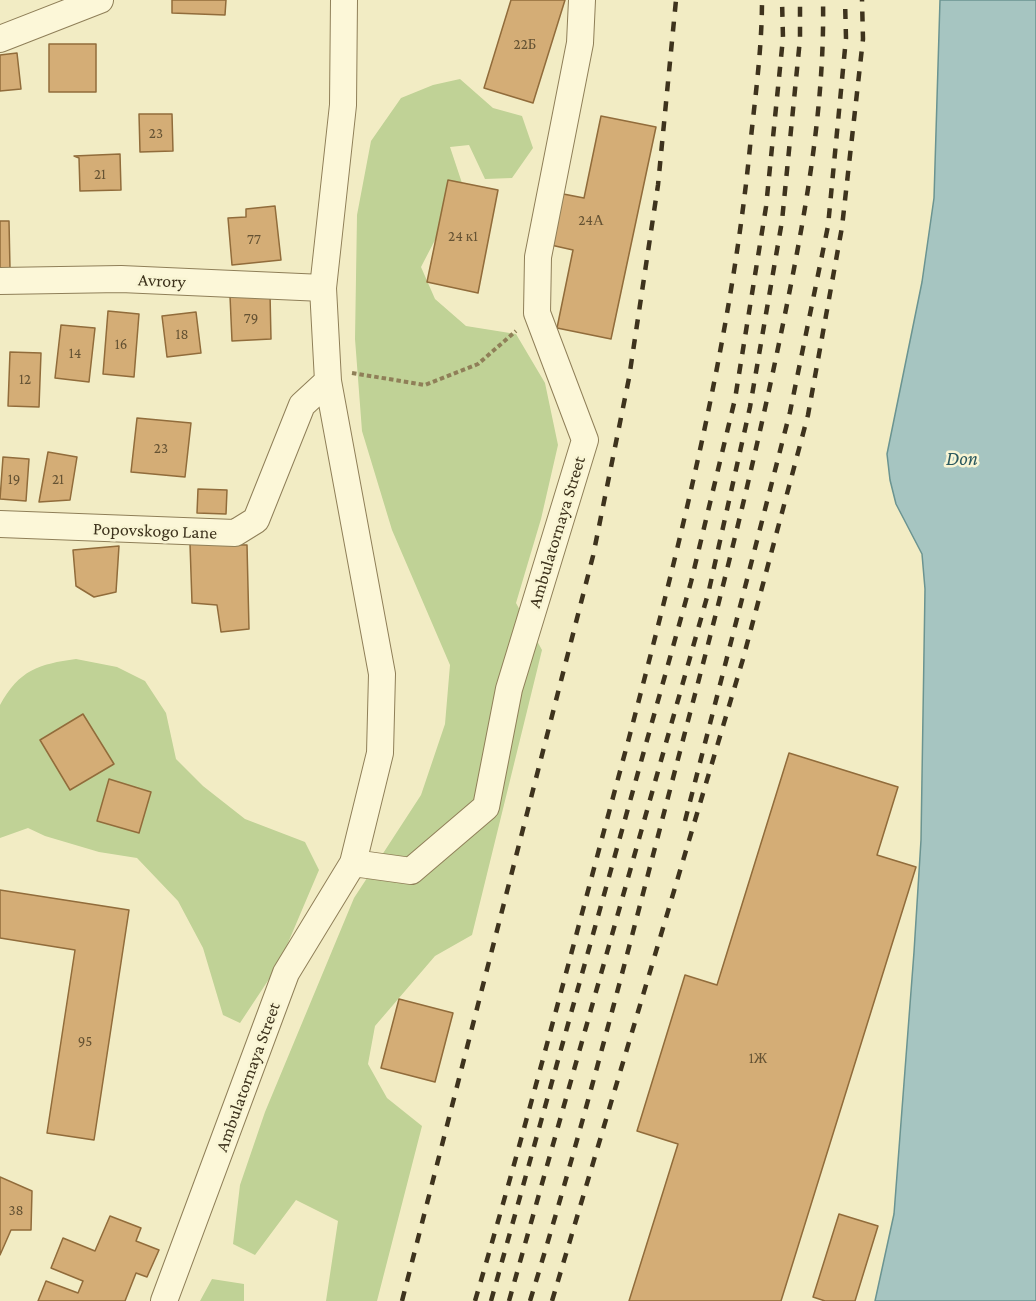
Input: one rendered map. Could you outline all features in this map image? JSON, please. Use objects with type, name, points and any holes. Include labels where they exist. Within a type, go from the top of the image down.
[{"type":"street","points":[[0,39],[100,0]]},
{"type":"street","name":"Ambulatornaya Street","points":[[164,1301],[286,974],[353,863],[380,753],[382,674],[328,375],[324,288],[343,105],[344,0]]},
{"type":"street","name":"Ambulatornaya Street","points":[[353,863],[411,870],[486,807],[508,689],[585,440],[537,313],[538,257],[580,43],[582,0]]},
{"type":"street","name":"Avrory","points":[[0,281],[121,279],[324,288]]},
{"type":"street","name":"Popovskogo Lane","points":[[0,524],[235,533],[256,520],[302,405],[328,375]]},
{"type":"path","points":[[328,375],[425,385],[478,364],[537,313]]},
{"type":"green space","points":[[460,79],[493,108],[522,116],[533,148],[512,178],[485,179],[469,145],[450,147],[463,186],[421,267],[435,299],[466,326],[516,334],[545,383],[558,445],[541,519],[516,603],[542,650],[472,935],[435,956],[375,1026],[368,1064],[387,1098],[422,1126],[377,1301],[326,1301],[338,1221],[296,1200],[255,1255],[233,1244],[240,1185],[265,1112],[354,898],[421,795],[445,724],[450,665],[392,530],[362,431],[355,339],[357,215],[371,141],[401,98],[433,85]]},
{"type":"green space","points":[[76,659],[117,667],[145,681],[166,713],[176,759],[203,786],[245,819],[305,842],[319,870],[279,964],[240,1023],[223,1015],[203,948],[178,901],[137,858],[99,852],[45,836],[28,828],[0,838],[0,705],[15,684],[31,671],[51,663]]},
{"type":"green space","points":[[212,1279],[244,1284],[244,1301],[200,1301]]},
{"type":"water","name":"Don","points":[[940,0],[1036,0],[1036,1301],[875,1301],[894,1214],[914,952],[921,840],[925,589],[922,554],[896,504],[887,454],[922,282],[934,198]]},
{"type":"building","points":[[172,0],[226,0],[225,15],[172,13]]},
{"type":"building","points":[[511,0],[565,0],[533,103],[484,88]]},
{"type":"building","points":[[49,44],[96,44],[96,92],[49,92]]},
{"type":"building","points":[[17,53],[21,89],[0,91],[0,55]]},
{"type":"building","points":[[139,114],[172,114],[173,151],[140,152]]},
{"type":"building","points":[[601,116],[656,127],[611,339],[557,328],[573,250],[542,243],[553,192],[584,198]]},
{"type":"building","points":[[120,154],[121,190],[80,191],[79,158],[74,156]]},
{"type":"building","points":[[448,180],[498,190],[478,293],[427,282]]},
{"type":"building","points":[[275,206],[281,260],[232,265],[228,218],[246,217],[246,209]]},
{"type":"building","points":[[0,221],[9,221],[10,269],[0,269]]},
{"type":"building","points":[[270,294],[271,339],[232,341],[230,296]]},
{"type":"building","points":[[108,311],[139,314],[134,377],[103,374]]},
{"type":"building","points":[[196,312],[201,353],[167,357],[162,316]]},
{"type":"building","points":[[61,325],[95,328],[89,382],[55,378]]},
{"type":"building","points":[[10,352],[41,353],[39,407],[8,406]]},
{"type":"building","points":[[137,418],[191,423],[185,477],[131,472]]},
{"type":"building","points":[[48,452],[77,457],[70,500],[39,502]]},
{"type":"building","points":[[3,457],[29,459],[26,501],[0,499]]},
{"type":"building","points":[[198,489],[227,490],[226,514],[197,513]]},
{"type":"building","points":[[190,544],[247,545],[249,629],[221,632],[217,605],[192,603]]},
{"type":"building","points":[[119,546],[116,592],[94,597],[76,586],[73,550]]},
{"type":"building","points":[[83,714],[114,764],[70,790],[40,740]]},
{"type":"building","points":[[789,753],[898,787],[877,855],[916,867],[781,1301],[629,1301],[678,1144],[637,1131],[685,975],[717,985]]},
{"type":"building","points":[[109,779],[151,792],[139,833],[97,821]]},
{"type":"building","points":[[0,890],[129,910],[94,1140],[47,1133],[75,950],[0,938]]},
{"type":"building","points":[[399,999],[453,1013],[435,1082],[381,1068]]},
{"type":"building","points":[[0,1177],[32,1191],[31,1230],[11,1230],[0,1255]]},
{"type":"building","points":[[839,1214],[878,1226],[855,1301],[825,1301],[813,1297]]},
{"type":"building","points":[[110,1216],[141,1228],[136,1241],[159,1250],[147,1277],[136,1273],[125,1301],[38,1301],[46,1281],[78,1293],[83,1281],[51,1268],[63,1238],[95,1251]]},
{"type":"railway","points":[[402,1301],[593,556],[629,378],[658,185],[676,0]]},
{"type":"railway","points":[[475,1301],[629,738],[667,592],[701,445],[730,297],[741,222],[758,74],[762,0]]},
{"type":"railway","points":[[491,1301],[691,582],[735,399],[766,207],[783,38],[782,0]]},
{"type":"railway","points":[[509,1301],[709,590],[750,407],[782,221],[800,39],[800,0]]},
{"type":"railway","points":[[530,1301],[615,1000],[742,510],[764,415],[792,280],[812,161],[821,80],[823,0]]},
{"type":"railway","points":[[685,821],[790,412],[828,226],[846,38],[845,0]]},
{"type":"railway","points":[[552,1301],[743,659],[808,415],[842,227],[863,39],[862,0]]}]
